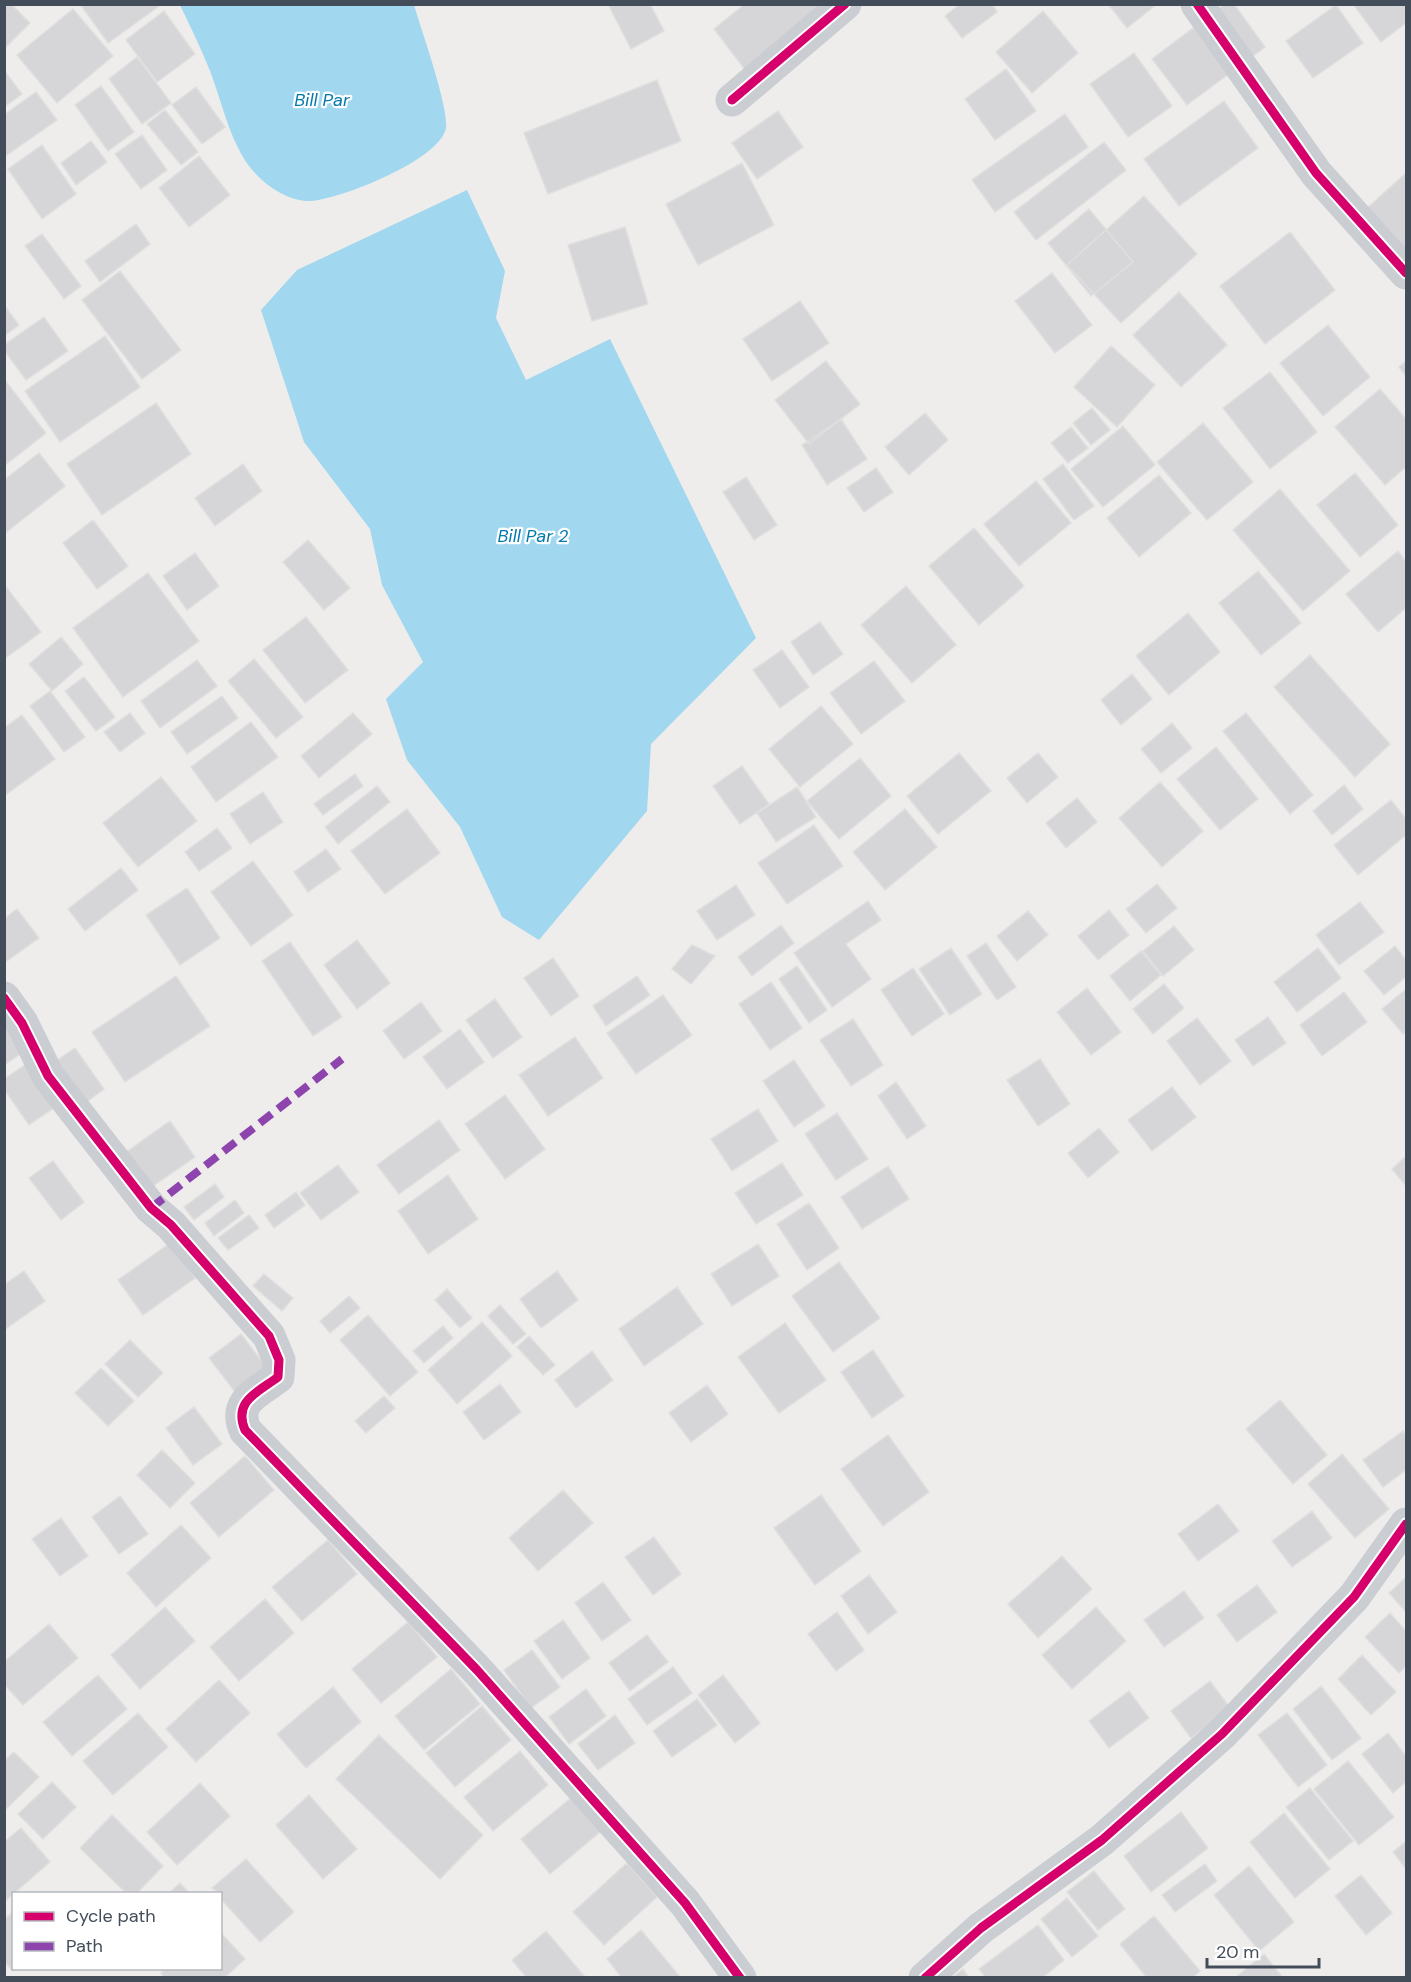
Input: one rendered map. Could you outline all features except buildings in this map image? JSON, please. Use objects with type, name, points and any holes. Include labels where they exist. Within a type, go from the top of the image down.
[{"type":"street","points":[[732,100],[845,4]]},
{"type":"street","points":[[1197,4],[1316,173],[1407,273]]},
{"type":"street","points":[[4,998],[22,1023],[48,1076],[151,1208],[171,1225],[269,1336],[279,1360],[278,1377],[243,1403],[240,1418],[245,1430],[492,1687],[685,1903],[740,1977]]},
{"type":"street","points":[[925,1977],[981,1928],[1102,1840],[1222,1734],[1354,1598],[1407,1524]]},
{"type":"water","name":"Bill Par","points":[[180,5],[414,5],[439,86],[446,128],[440,140],[427,153],[388,176],[325,199],[305,201],[285,195],[262,180],[243,157],[230,129],[207,62]]},
{"type":"water","name":"Bill Par 2","points":[[467,190],[505,271],[496,318],[526,380],[610,339],[756,638],[651,744],[647,811],[539,940],[502,917],[460,827],[407,760],[386,699],[423,662],[382,585],[370,529],[304,442],[261,310],[297,270]]},
{"type":"marked path","points":[[151,1208],[342,1059]]},
{"type":"cycle path","points":[[732,100],[845,4]]},
{"type":"cycle path","points":[[1197,4],[1316,173],[1406,273]]},
{"type":"cycle path","points":[[4,998],[22,1023],[48,1076],[151,1208],[171,1225],[269,1336],[279,1360],[278,1377],[255,1393],[245,1405],[242,1412],[245,1430],[477,1670],[685,1903],[740,1978]]},
{"type":"cycle path","points":[[925,1978],[981,1928],[1102,1840],[1222,1734],[1354,1597],[1406,1524]]}]
